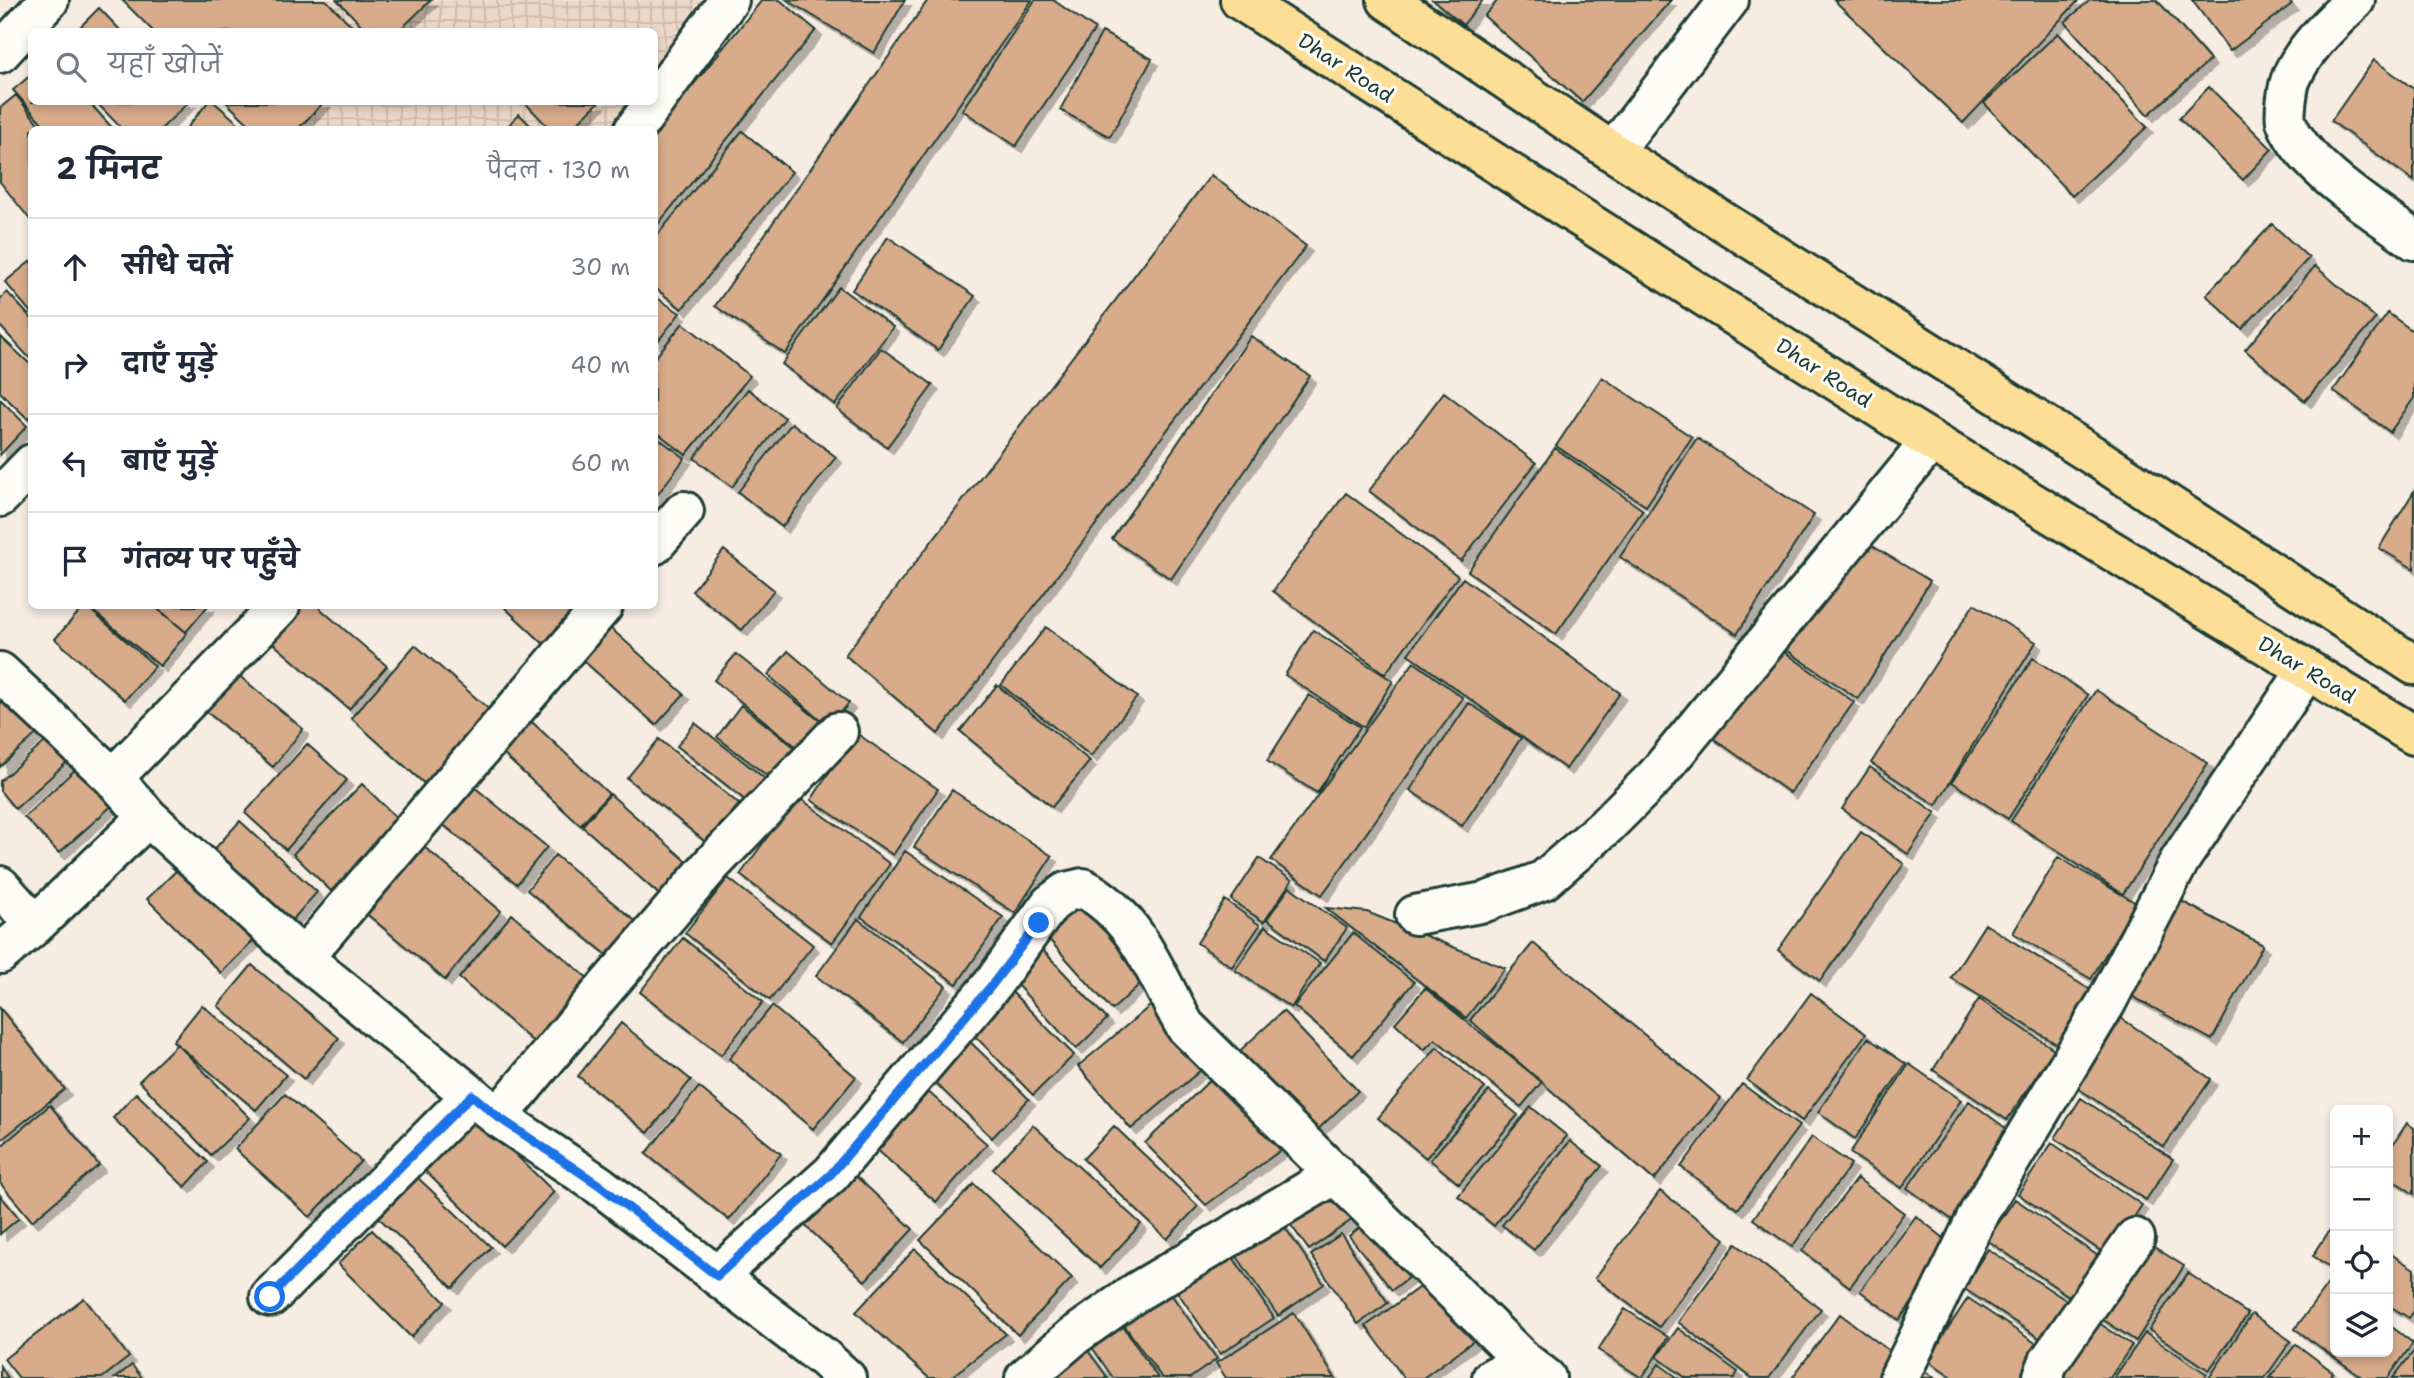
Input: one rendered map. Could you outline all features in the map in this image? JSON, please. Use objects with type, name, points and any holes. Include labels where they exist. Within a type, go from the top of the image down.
[{"type":"main road","name":"Dhar Road","points":[[1240,0],[1931,441],[2414,735]]},
{"type":"main road","points":[[1387,0],[1613,152],[2094,456],[2414,665]]},
{"type":"street","points":[[0,52],[49,0]]},
{"type":"street","points":[[658,97],[729,0]]},
{"type":"street","points":[[1613,152],[1729,0]]},
{"type":"street","points":[[2355,0],[2314,41],[2291,80],[2285,119],[2305,154],[2414,240]]},
{"type":"street","points":[[637,126],[652,105]]},
{"type":"street","points":[[1415,915],[1485,901],[1544,880],[1605,827],[1656,776],[1931,441]]},
{"type":"street","points":[[0,497],[28,468]]},
{"type":"street","points":[[658,540],[684,511]]},
{"type":"street","points":[[113,778],[277,609]]},
{"type":"street","points":[[303,958],[600,609]]},
{"type":"street","points":[[1899,1378],[1980,1211],[2106,1003],[2180,860],[2307,670]]},
{"type":"street","points":[[0,672],[113,778],[148,817],[303,958],[485,1106],[599,1185],[846,1378]]},
{"type":"street","points":[[270,1297],[485,1106],[590,1006],[711,865],[838,732]]},
{"type":"street","points":[[0,954],[35,925],[148,817]]},
{"type":"street","points":[[0,886],[35,925]]},
{"type":"street","points":[[717,1276],[831,1174],[992,985],[1050,904],[1066,892],[1083,888],[1097,895],[1125,921],[1156,968],[1185,1026],[1336,1174],[1521,1372]]},
{"type":"street","points":[[1025,1378],[1074,1336],[1138,1291],[1336,1174]]},
{"type":"street","points":[[2045,1378],[2043,1376],[2049,1361],[2135,1238]]},
{"type":"shaded area","points":[[150,0],[700,0],[658,60],[658,28],[177,28]]},
{"type":"shaded area","points":[[252,105],[626,105],[611,126],[273,126]]},
{"type":"building","points":[[122,0],[326,0],[354,28],[150,28]]},
{"type":"building","points":[[337,0],[431,0],[402,28],[364,28]]},
{"type":"building","points":[[762,0],[780,0],[816,30],[658,224],[658,128]]},
{"type":"building","points":[[787,0],[905,0],[874,53]]},
{"type":"building","points":[[928,0],[1032,0],[785,354],[715,306]]},
{"type":"building","points":[[1035,0],[1053,0],[1095,29],[1016,146],[962,110]]},
{"type":"building","points":[[1433,0],[1483,0],[1463,25]]},
{"type":"building","points":[[1498,0],[1671,0],[1582,102],[1484,16]]},
{"type":"building","points":[[1834,0],[2079,0],[1963,123]]},
{"type":"building","points":[[2090,0],[2157,0],[2210,60],[2148,115],[2065,22]]},
{"type":"building","points":[[2192,0],[2288,0],[2292,4],[2230,51]]},
{"type":"building","points":[[99,8],[118,28],[79,28]]},
{"type":"building","points":[[1102,32],[1152,59],[1110,137],[1060,110]]},
{"type":"building","points":[[2058,33],[2147,127],[2072,196],[1984,103]]},
{"type":"building","points":[[2374,60],[2414,89],[2414,181],[2331,121]]},
{"type":"building","points":[[28,77],[28,105],[92,105],[110,126],[44,126],[13,90]]},
{"type":"building","points":[[2209,87],[2272,149],[2243,180],[2179,118]]},
{"type":"building","points":[[16,95],[40,126],[28,126],[28,217],[0,182],[0,108]]},
{"type":"building","points":[[99,105],[186,105],[164,126],[119,126]]},
{"type":"building","points":[[206,105],[217,105],[241,126],[188,126]]},
{"type":"building","points":[[229,105],[321,105],[301,126],[251,126]]},
{"type":"building","points":[[527,105],[596,105],[574,126],[547,126]]},
{"type":"building","points":[[519,114],[531,126],[508,126]]},
{"type":"building","points":[[742,131],[792,172],[682,309],[658,290],[658,234]]},
{"type":"building","points":[[1211,175],[1306,246],[938,734],[845,655]]},
{"type":"building","points":[[2272,224],[2309,258],[2242,329],[2206,295]]},
{"type":"building","points":[[888,237],[975,296],[938,350],[852,290]]},
{"type":"building","points":[[28,263],[28,309],[5,282]]},
{"type":"building","points":[[2315,266],[2376,318],[2305,401],[2245,350]]},
{"type":"building","points":[[839,287],[893,327],[835,405],[782,364]]},
{"type":"building","points":[[7,292],[28,315],[28,357],[0,326],[0,299]]},
{"type":"building","points":[[658,299],[680,313],[658,341]]},
{"type":"building","points":[[2388,313],[2414,332],[2414,398],[2390,432],[2333,391]]},
{"type":"building","points":[[683,323],[750,376],[686,455],[658,433],[658,354]]},
{"type":"building","points":[[0,336],[28,362],[28,419],[0,392]]},
{"type":"building","points":[[1251,336],[1310,376],[1171,579],[1112,539]]},
{"type":"building","points":[[881,348],[933,385],[887,447],[837,409]]},
{"type":"building","points":[[1602,377],[1692,437],[1646,506],[1556,446]]},
{"type":"building","points":[[748,389],[785,418],[732,487],[694,458]]},
{"type":"building","points":[[1444,392],[1536,463],[1461,561],[1369,491]]},
{"type":"building","points":[[0,399],[27,426],[0,455]]},
{"type":"building","points":[[792,423],[836,457],[782,527],[738,492]]},
{"type":"building","points":[[658,438],[685,458],[658,494]]},
{"type":"building","points":[[1697,438],[1814,515],[1737,634],[1620,557]]},
{"type":"building","points":[[1555,448],[1643,510],[1556,634],[1468,571]]},
{"type":"building","points":[[2414,491],[2414,569],[2379,548]]},
{"type":"building","points":[[1346,493],[1458,576],[1385,674],[1273,591]]},
{"type":"building","points":[[1866,542],[1930,581],[1858,699],[1778,644]]},
{"type":"building","points":[[724,550],[774,590],[742,630],[692,591]]},
{"type":"building","points":[[1463,578],[1620,693],[1566,769],[1408,654]]},
{"type":"building","points":[[1974,604],[2036,642],[1936,805],[1871,763]]},
{"type":"building","points":[[81,609],[89,609],[155,666],[125,700],[55,639]]},
{"type":"building","points":[[91,609],[158,609],[187,633],[160,666]]},
{"type":"building","points":[[159,609],[205,609],[186,632]]},
{"type":"building","points":[[278,609],[320,609],[387,666],[349,709],[259,631]]},
{"type":"building","points":[[506,609],[576,609],[544,644]]},
{"type":"building","points":[[605,623],[684,694],[656,725],[577,655]]},
{"type":"building","points":[[1046,627],[1137,697],[1091,756],[1001,685]]},
{"type":"building","points":[[1313,630],[1393,681],[1364,727],[1285,675]]},
{"type":"building","points":[[415,645],[491,711],[426,785],[351,718]]},
{"type":"building","points":[[1775,645],[1854,702],[1790,793],[1710,736]]},
{"type":"building","points":[[788,651],[849,703],[829,727],[768,675]]},
{"type":"building","points":[[736,654],[820,721],[798,748],[714,680]]},
{"type":"building","points":[[2033,658],[2088,695],[2008,819],[1952,782]]},
{"type":"building","points":[[1414,662],[1463,698],[1322,895],[1271,860]]},
{"type":"building","points":[[224,663],[303,729],[273,767],[194,701]]},
{"type":"building","points":[[0,682],[42,729],[0,767]]},
{"type":"building","points":[[997,685],[1090,761],[1052,807],[960,731]]},
{"type":"building","points":[[2096,690],[2208,763],[2123,894],[2011,821]]},
{"type":"building","points":[[1309,695],[1360,727],[1317,793],[1267,761]]},
{"type":"building","points":[[1469,703],[1521,738],[1462,826],[1410,790]]},
{"type":"building","points":[[741,705],[798,750],[774,781],[717,737]]},
{"type":"building","points":[[531,721],[609,794],[580,825],[501,752]]},
{"type":"building","points":[[695,723],[768,781],[750,804],[677,746]]},
{"type":"building","points":[[856,733],[938,789],[893,855],[811,800]]},
{"type":"building","points":[[53,735],[74,756],[15,809],[0,791],[0,781]]},
{"type":"building","points":[[659,739],[739,804],[708,844],[627,778]]},
{"type":"building","points":[[307,744],[347,780],[286,850],[245,813]]},
{"type":"building","points":[[81,764],[116,802],[59,853],[24,817]]},
{"type":"building","points":[[1870,767],[1936,813],[1908,854],[1842,809]]},
{"type":"building","points":[[461,776],[547,847],[517,884],[430,814]]},
{"type":"building","points":[[362,784],[400,821],[331,891],[293,854]]},
{"type":"building","points":[[952,790],[1052,856],[1015,913],[914,847]]},
{"type":"building","points":[[610,794],[700,873],[671,905],[582,826]]},
{"type":"building","points":[[797,796],[890,864],[832,943],[740,875]]},
{"type":"building","points":[[240,821],[317,892],[287,926],[210,854]]},
{"type":"building","points":[[1861,832],[1904,864],[1820,981],[1778,950]]},
{"type":"building","points":[[411,836],[501,911],[445,980],[355,904]]},
{"type":"building","points":[[905,851],[1003,917],[957,984],[861,917]]},
{"type":"building","points":[[555,855],[640,925],[612,959],[527,890]]},
{"type":"building","points":[[2058,857],[2136,903],[2091,979],[2013,933]]},
{"type":"building","points":[[1259,858],[1292,880],[1264,922],[1231,900]]},
{"type":"building","points":[[179,868],[253,941],[221,973],[147,899]]},
{"type":"building","points":[[728,878],[813,945],[770,1000],[685,933]]},
{"type":"building","points":[[1290,887],[1347,928],[1324,961],[1267,919]]},
{"type":"building","points":[[1086,896],[1154,971],[1112,1010],[1045,935]]},
{"type":"building","points":[[2176,898],[2263,945],[2212,1040],[2126,993]]},
{"type":"building","points":[[1225,900],[1260,925],[1232,967],[1197,943]]},
{"type":"building","points":[[1326,908],[1367,912],[1505,968],[1466,1018]]},
{"type":"building","points":[[512,914],[597,986],[544,1051],[459,978]]},
{"type":"building","points":[[858,919],[946,986],[903,1042],[816,976]]},
{"type":"building","points":[[1985,924],[2092,991],[2058,1045],[1951,978]]},
{"type":"building","points":[[1265,926],[1320,963],[1291,1008],[1235,970]]},
{"type":"building","points":[[1353,933],[1414,982],[1353,1056],[1294,1006]]},
{"type":"building","points":[[683,938],[763,1002],[721,1055],[640,992]]},
{"type":"building","points":[[1533,943],[1721,1098],[1654,1180],[1470,1020]]},
{"type":"building","points":[[1037,944],[1107,1019],[1076,1049],[1006,973]]},
{"type":"building","points":[[252,965],[339,1038],[304,1079],[218,1006]]},
{"type":"building","points":[[1003,983],[1074,1055],[1033,1095],[963,1024]]},
{"type":"building","points":[[1425,988],[1542,1082],[1521,1107],[1435,1039],[1424,1050],[1395,1023]]},
{"type":"building","points":[[1811,993],[1866,1034],[1802,1121],[1747,1080]]},
{"type":"building","points":[[1979,999],[2054,1049],[2007,1120],[1933,1070]]},
{"type":"building","points":[[1156,1001],[1208,1064],[1131,1129],[1078,1066]]},
{"type":"building","points":[[202,1005],[286,1075],[256,1110],[173,1041]]},
{"type":"building","points":[[772,1006],[856,1077],[813,1129],[729,1059]]},
{"type":"building","points":[[0,1008],[65,1089],[0,1141]]},
{"type":"building","points":[[1283,1011],[1358,1091],[1308,1139],[1232,1058]]},
{"type":"building","points":[[2118,1016],[2211,1079],[2164,1147],[2072,1084]]},
{"type":"building","points":[[621,1023],[691,1080],[648,1133],[578,1076]]},
{"type":"building","points":[[959,1031],[1029,1099],[992,1138],[922,1070]]},
{"type":"building","points":[[1868,1038],[1906,1064],[1855,1139],[1818,1112]]},
{"type":"building","points":[[177,1044],[250,1118],[211,1155],[139,1081]]},
{"type":"building","points":[[1437,1047],[1485,1088],[1426,1158],[1378,1118]]},
{"type":"building","points":[[1909,1064],[1961,1100],[1902,1188],[1850,1153]]},
{"type":"building","points":[[1215,1075],[1285,1147],[1206,1205],[1145,1143]]},
{"type":"building","points":[[916,1081],[987,1144],[936,1202],[865,1139]]},
{"type":"building","points":[[1742,1084],[1799,1126],[1738,1209],[1681,1167]]},
{"type":"building","points":[[699,1087],[781,1154],[729,1220],[646,1154]]},
{"type":"building","points":[[1489,1091],[1518,1115],[1459,1184],[1430,1160]]},
{"type":"building","points":[[136,1093],[208,1162],[185,1187],[113,1118]]},
{"type":"building","points":[[285,1094],[361,1161],[310,1217],[235,1149]]},
{"type":"building","points":[[2081,1098],[2173,1159],[2146,1200],[2055,1138]]},
{"type":"building","points":[[1969,1101],[2015,1135],[1954,1221],[1907,1188]]},
{"type":"building","points":[[50,1105],[99,1165],[32,1221],[0,1183],[0,1147]]},
{"type":"building","points":[[1531,1107],[1567,1136],[1494,1226],[1458,1196]]},
{"type":"building","points":[[477,1117],[554,1192],[502,1246],[424,1170]]},
{"type":"building","points":[[2407,1123],[2414,1128],[2414,1194],[2393,1180],[2393,1144]]},
{"type":"building","points":[[1033,1125],[1141,1224],[1100,1268],[993,1169]]},
{"type":"building","points":[[1114,1126],[1198,1206],[1167,1239],[1083,1159]]},
{"type":"building","points":[[1812,1137],[1851,1164],[1792,1247],[1753,1219]]},
{"type":"building","points":[[1570,1141],[1602,1166],[1534,1250],[1502,1225]]},
{"type":"building","points":[[2052,1143],[2142,1205],[2108,1256],[2018,1194]]},
{"type":"building","points":[[846,1167],[913,1229],[865,1281],[798,1219]]},
{"type":"building","points":[[417,1177],[491,1247],[453,1288],[379,1218]]},
{"type":"building","points":[[1335,1178],[1360,1214],[1309,1250],[1283,1214]]},
{"type":"building","points":[[1857,1178],[1904,1213],[1850,1287],[1802,1251]]},
{"type":"building","points":[[974,1184],[1072,1278],[1018,1335],[920,1240]]},
{"type":"building","points":[[1660,1191],[1725,1239],[1659,1327],[1595,1278]]},
{"type":"building","points":[[0,1195],[19,1218],[0,1234]]},
{"type":"building","points":[[2015,1199],[2104,1260],[2076,1301],[1987,1240]]},
{"type":"building","points":[[1275,1213],[1324,1284],[1278,1316],[1229,1245]]},
{"type":"building","points":[[1374,1216],[1417,1271],[1392,1290],[1349,1236]]},
{"type":"building","points":[[1916,1216],[1954,1246],[1899,1320],[1860,1291]]},
{"type":"building","points":[[372,1230],[445,1302],[411,1337],[338,1264]]},
{"type":"building","points":[[2330,1230],[2330,1267],[2313,1256]]},
{"type":"building","points":[[1341,1234],[1388,1303],[1358,1324],[1311,1255]]},
{"type":"building","points":[[2143,1240],[2184,1266],[2136,1341],[2096,1315]]},
{"type":"building","points":[[1224,1244],[1274,1318],[1220,1354],[1170,1281]]},
{"type":"building","points":[[1736,1244],[1821,1309],[1769,1378],[1752,1378],[1678,1322]]},
{"type":"building","points":[[915,1249],[1006,1334],[950,1378],[929,1378],[856,1312]]},
{"type":"building","points":[[1988,1249],[2072,1304],[2047,1343],[1963,1288]]},
{"type":"building","points":[[2393,1255],[2414,1269],[2414,1311],[2409,1318],[2393,1308]]},
{"type":"building","points":[[2188,1273],[2248,1314],[2209,1370],[2149,1330]]},
{"type":"building","points":[[1436,1275],[1480,1336],[1423,1378],[1404,1378],[1366,1326]]},
{"type":"building","points":[[2329,1282],[2330,1283],[2330,1354],[2295,1329]]},
{"type":"building","points":[[1163,1283],[1217,1359],[1190,1378],[1162,1378],[1117,1315]]},
{"type":"building","points":[[84,1298],[129,1357],[102,1378],[19,1378],[4,1359]]},
{"type":"building","points":[[1968,1298],[2046,1350],[2027,1378],[1954,1378],[1927,1360]]},
{"type":"building","points":[[1625,1309],[1668,1337],[1642,1378],[1598,1350]]},
{"type":"building","points":[[1114,1313],[1158,1378],[1113,1378],[1083,1334]]},
{"type":"building","points":[[1294,1313],[1335,1378],[1226,1378],[1216,1363]]},
{"type":"building","points":[[1840,1314],[1900,1359],[1885,1378],[1792,1378]]},
{"type":"building","points":[[2252,1314],[2291,1341],[2265,1378],[2209,1378]]},
{"type":"building","points":[[2096,1321],[2132,1345],[2110,1378],[2059,1378]]},
{"type":"building","points":[[1678,1328],[1738,1372],[1734,1378],[1686,1378],[1657,1357]]},
{"type":"building","points":[[2393,1328],[2413,1343],[2388,1378],[2363,1378],[2334,1357],[2393,1357]]},
{"type":"building","points":[[2145,1333],[2207,1374],[2204,1378],[2114,1378]]},
{"type":"building","points":[[1080,1340],[1108,1378],[1032,1378]]},
{"type":"building","points":[[2296,1344],[2333,1372],[2328,1378],[2270,1378]]},
{"type":"building","points":[[2414,1351],[2414,1378],[2393,1378]]},
{"type":"building","points":[[1659,1364],[1678,1378],[1649,1378]]},
{"type":"building","points":[[132,1365],[142,1378],[115,1378]]},
{"type":"building","points":[[0,1366],[8,1378],[0,1378]]},
{"type":"building","points":[[1923,1370],[1935,1378],[1918,1378]]},
{"type":"route","points":[[270,1297],[472,1095],[498,1117],[599,1185],[717,1276],[831,1174],[992,985],[1039,923]]}]
